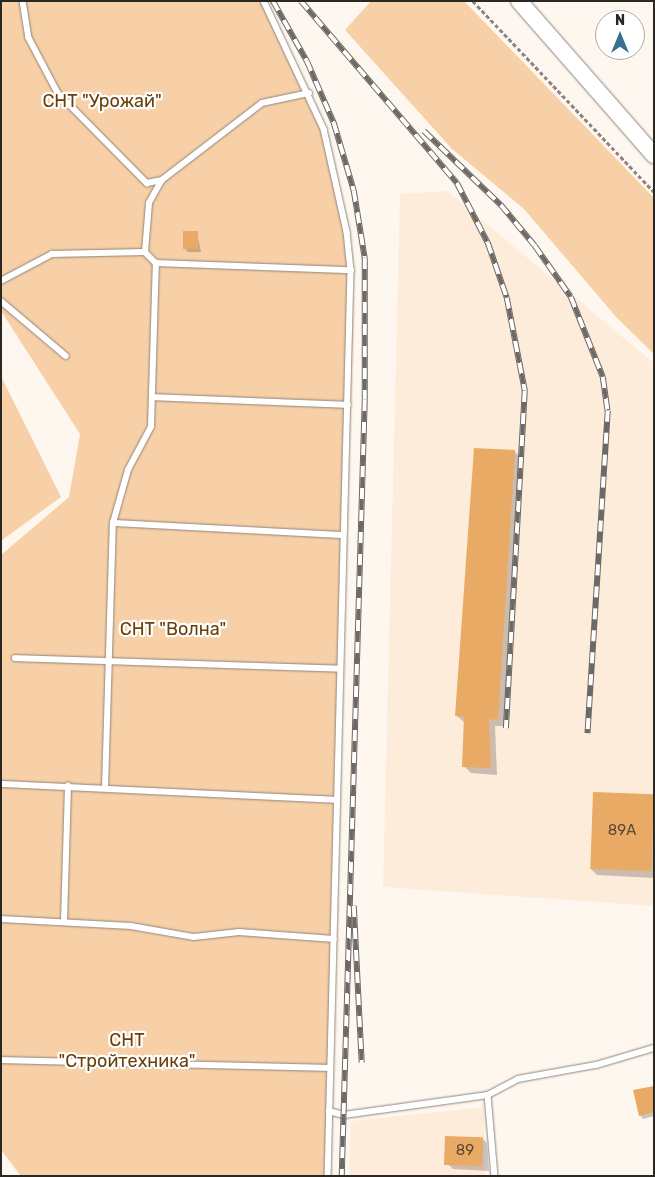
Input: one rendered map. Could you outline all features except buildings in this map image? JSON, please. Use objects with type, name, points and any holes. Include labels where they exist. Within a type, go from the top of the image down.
[{"type":"street","points":[[519,1],[654,155]]},
{"type":"lane","points":[[23,1],[29,38],[58,93],[147,183],[162,180]]},
{"type":"lane","points":[[264,1],[309,93],[324,129],[348,232],[351,270],[348,405],[342,535],[328,1176]]},
{"type":"lane","points":[[145,252],[149,203],[162,180],[262,102],[309,93]]},
{"type":"lane","points":[[1,281],[52,254],[145,252],[156,263],[351,270]]},
{"type":"lane","points":[[105,788],[113,523],[128,470],[151,427],[156,263]]},
{"type":"lane","points":[[1,301],[66,356]]},
{"type":"lane","points":[[152,397],[348,405]]},
{"type":"lane","points":[[113,523],[342,535]]},
{"type":"lane","points":[[15,658],[339,669]]},
{"type":"lane","points":[[1,784],[336,800]]},
{"type":"lane","points":[[64,921],[68,786]]},
{"type":"lane","points":[[1,919],[132,926],[194,938],[239,932],[334,939]]},
{"type":"lane","points":[[329,1111],[344,1115],[488,1095],[518,1079],[596,1065],[654,1048]]},
{"type":"lane","points":[[1,1060],[330,1068]]},
{"type":"lane","points":[[488,1095],[495,1176]]},
{"type":"path","points":[[473,1],[654,192]]},
{"type":"shaded area","points":[[447,191],[654,363],[654,906],[383,887],[400,194]]},
{"type":"shaded area","points":[[484,1107],[485,1176],[349,1176],[351,1121]]},
{"type":"green space","points":[[1,1],[264,1],[324,129],[347,232],[353,325],[328,1176],[21,1176],[1,1150],[1,555],[69,497],[80,434],[1,311]]},
{"type":"green space","points":[[371,1],[464,1],[654,198],[654,354],[617,318],[524,209],[452,149],[345,30]]},
{"type":"green space","points":[[1,376],[61,497],[1,541]]},
{"type":"railway","points":[[273,1],[307,61],[334,123],[354,191],[365,258],[365,400],[342,1176]]},
{"type":"railway","points":[[301,1],[457,183],[488,243],[507,298],[525,391],[506,728]]},
{"type":"railway","points":[[424,131],[501,205],[535,246],[571,297],[603,377],[608,411],[588,733]]},
{"type":"railway","points":[[354,906],[362,1063]]},
{"type":"park label","name":"СНТ \"Урожай\"","points":[[102,101]]},
{"type":"park label","name":"СНТ \"Волна\"","points":[[173,629]]},
{"type":"park label","name":"СНТ \"Стройтехника\"","points":[[127,1051]]}]
